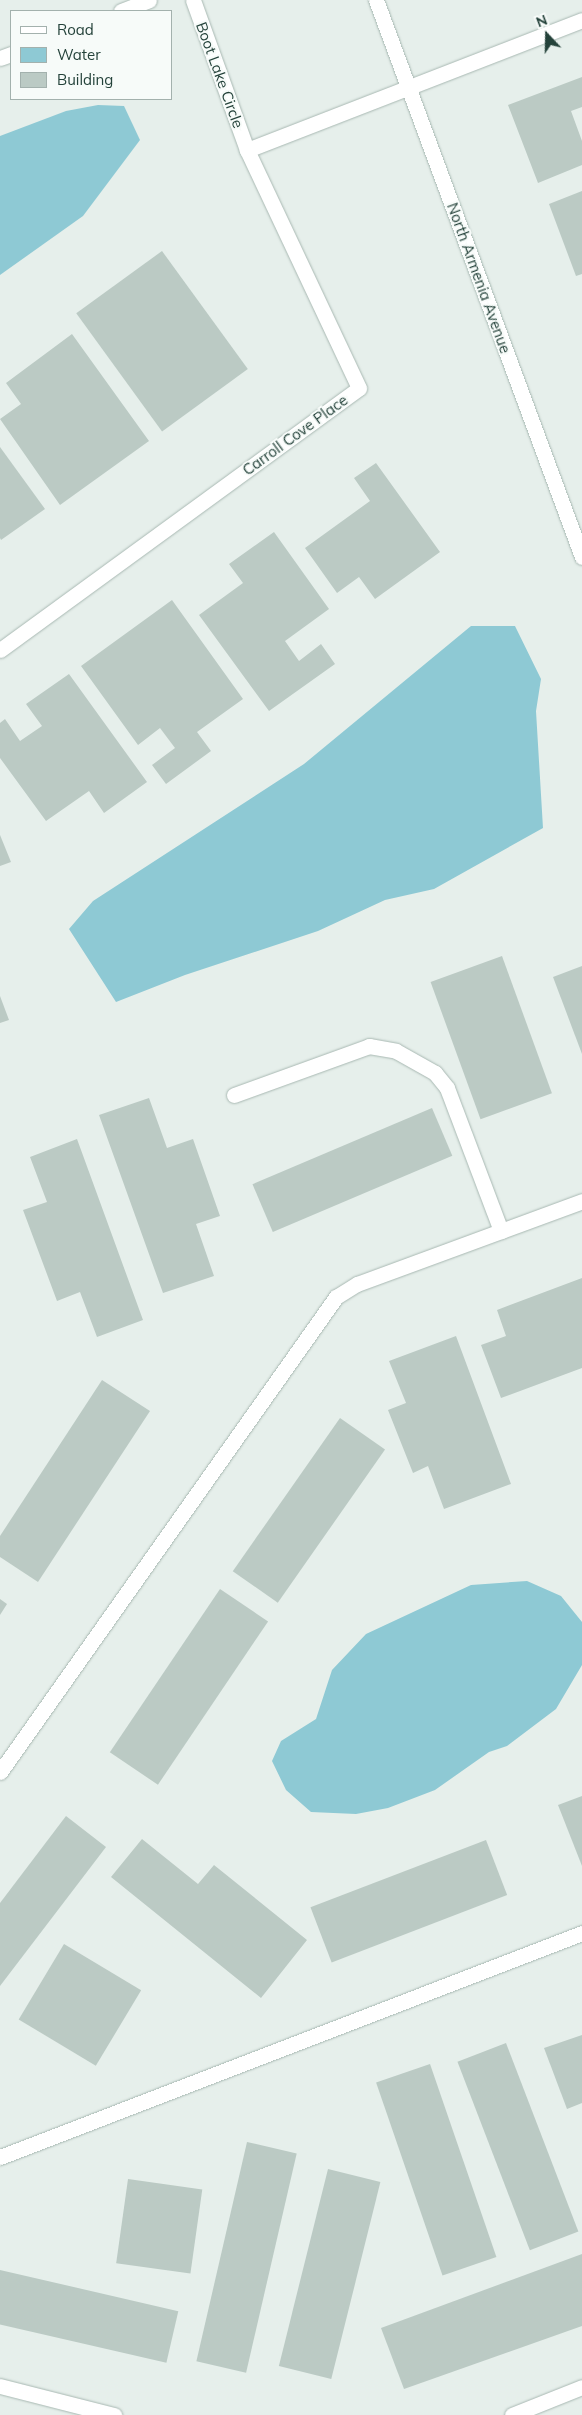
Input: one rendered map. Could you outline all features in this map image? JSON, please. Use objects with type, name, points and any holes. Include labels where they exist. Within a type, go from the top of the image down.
[{"type":"street","points":[[123,10],[149,0]]},
{"type":"street","name":"Boot Lake Circle","points":[[193,0],[246,150]]},
{"type":"street","name":"North Armenia Avenue","points":[[376,0],[582,556]]},
{"type":"street","points":[[246,150],[409,89],[582,20]]},
{"type":"street","name":"Carroll Cove Place","points":[[0,650],[359,388],[246,150]]},
{"type":"street","points":[[234,1094],[369,1046],[396,1051],[435,1073],[447,1088],[501,1231]]},
{"type":"street","points":[[0,1772],[336,1297],[357,1284],[582,1201]]},
{"type":"street","points":[[0,2157],[582,1933]]},
{"type":"street","points":[[0,2386],[114,2415]]},
{"type":"street","points":[[512,2415],[582,2387]]},
{"type":"water","points":[[98,105],[124,106],[140,140],[83,216],[0,275],[0,136],[66,111]]},
{"type":"water","points":[[471,626],[515,626],[541,679],[536,711],[543,828],[434,889],[385,900],[318,931],[185,975],[116,1002],[69,929],[93,901],[304,764]]},
{"type":"water","points":[[527,1581],[561,1596],[582,1622],[582,1665],[556,1709],[507,1746],[489,1752],[435,1790],[388,1808],[356,1814],[311,1812],[286,1790],[272,1761],[281,1741],[316,1719],[332,1670],[366,1634],[471,1585]]},
{"type":"building","points":[[582,77],[582,107],[571,111],[582,141],[582,165],[538,183],[508,105]]},
{"type":"building","points":[[582,191],[582,274],[576,276],[549,204]]},
{"type":"building","points":[[162,251],[248,369],[162,431],[76,313]]},
{"type":"building","points":[[72,334],[149,441],[60,505],[0,419],[21,404],[6,383]]},
{"type":"building","points":[[0,447],[45,509],[1,540],[0,538]]},
{"type":"building","points":[[376,463],[440,552],[375,599],[359,577],[337,593],[305,548],[370,501],[354,478]]},
{"type":"building","points":[[274,532],[329,609],[285,641],[299,661],[321,644],[335,664],[269,711],[199,615],[243,583],[229,564]]},
{"type":"building","points":[[172,600],[243,699],[197,732],[211,751],[166,784],[152,765],[175,748],[160,728],[138,745],[81,666]]},
{"type":"building","points":[[69,674],[147,782],[104,813],[89,791],[46,821],[0,758],[0,723],[5,719],[20,741],[42,726],[26,704]]},
{"type":"building","points":[[0,835],[11,862],[0,866]]},
{"type":"building","points":[[502,956],[552,1093],[481,1119],[431,982]]},
{"type":"building","points":[[582,966],[582,1054],[553,977]]},
{"type":"building","points":[[0,996],[9,1020],[0,1023]]},
{"type":"building","points":[[149,1098],[167,1148],[193,1139],[220,1216],[196,1224],[214,1276],[163,1293],[99,1115]]},
{"type":"building","points":[[432,1108],[452,1156],[273,1232],[253,1184]]},
{"type":"building","points":[[77,1139],[143,1320],[97,1337],[80,1292],[57,1301],[23,1210],[47,1202],[30,1157]]},
{"type":"building","points":[[582,1278],[582,1368],[501,1398],[481,1345],[506,1336],[497,1310]]},
{"type":"building","points":[[456,1336],[511,1484],[444,1509],[428,1466],[413,1473],[388,1410],[406,1403],[389,1361]]},
{"type":"building","points":[[102,1380],[150,1411],[38,1582],[0,1557],[0,1536]]},
{"type":"building","points":[[340,1418],[385,1450],[278,1603],[233,1571]]},
{"type":"building","points":[[220,1589],[268,1621],[158,1785],[110,1752]]},
{"type":"building","points":[[0,1599],[7,1604],[0,1615]]},
{"type":"building","points":[[582,1796],[582,1866],[558,1805]]},
{"type":"building","points":[[66,1816],[106,1847],[0,1986],[0,1903]]},
{"type":"building","points":[[142,1839],[198,1884],[214,1865],[307,1940],[261,1998],[111,1877]]},
{"type":"building","points":[[486,1840],[507,1895],[332,1962],[310,1907]]},
{"type":"building","points":[[64,1944],[141,1990],[96,2066],[19,2019]]},
{"type":"building","points":[[582,2035],[582,2103],[567,2109],[544,2048]]},
{"type":"building","points":[[506,2043],[578,2232],[530,2250],[457,2062]]},
{"type":"building","points":[[430,2064],[496,2257],[443,2275],[376,2083]]},
{"type":"building","points":[[247,2142],[297,2153],[246,2373],[196,2361]]},
{"type":"building","points":[[328,2169],[380,2182],[331,2379],[279,2366]]},
{"type":"building","points":[[128,2179],[202,2189],[190,2274],[116,2263]]},
{"type":"building","points":[[582,2254],[582,2326],[404,2389],[381,2328]]},
{"type":"building","points":[[0,2270],[178,2311],[166,2363],[0,2324]]}]
